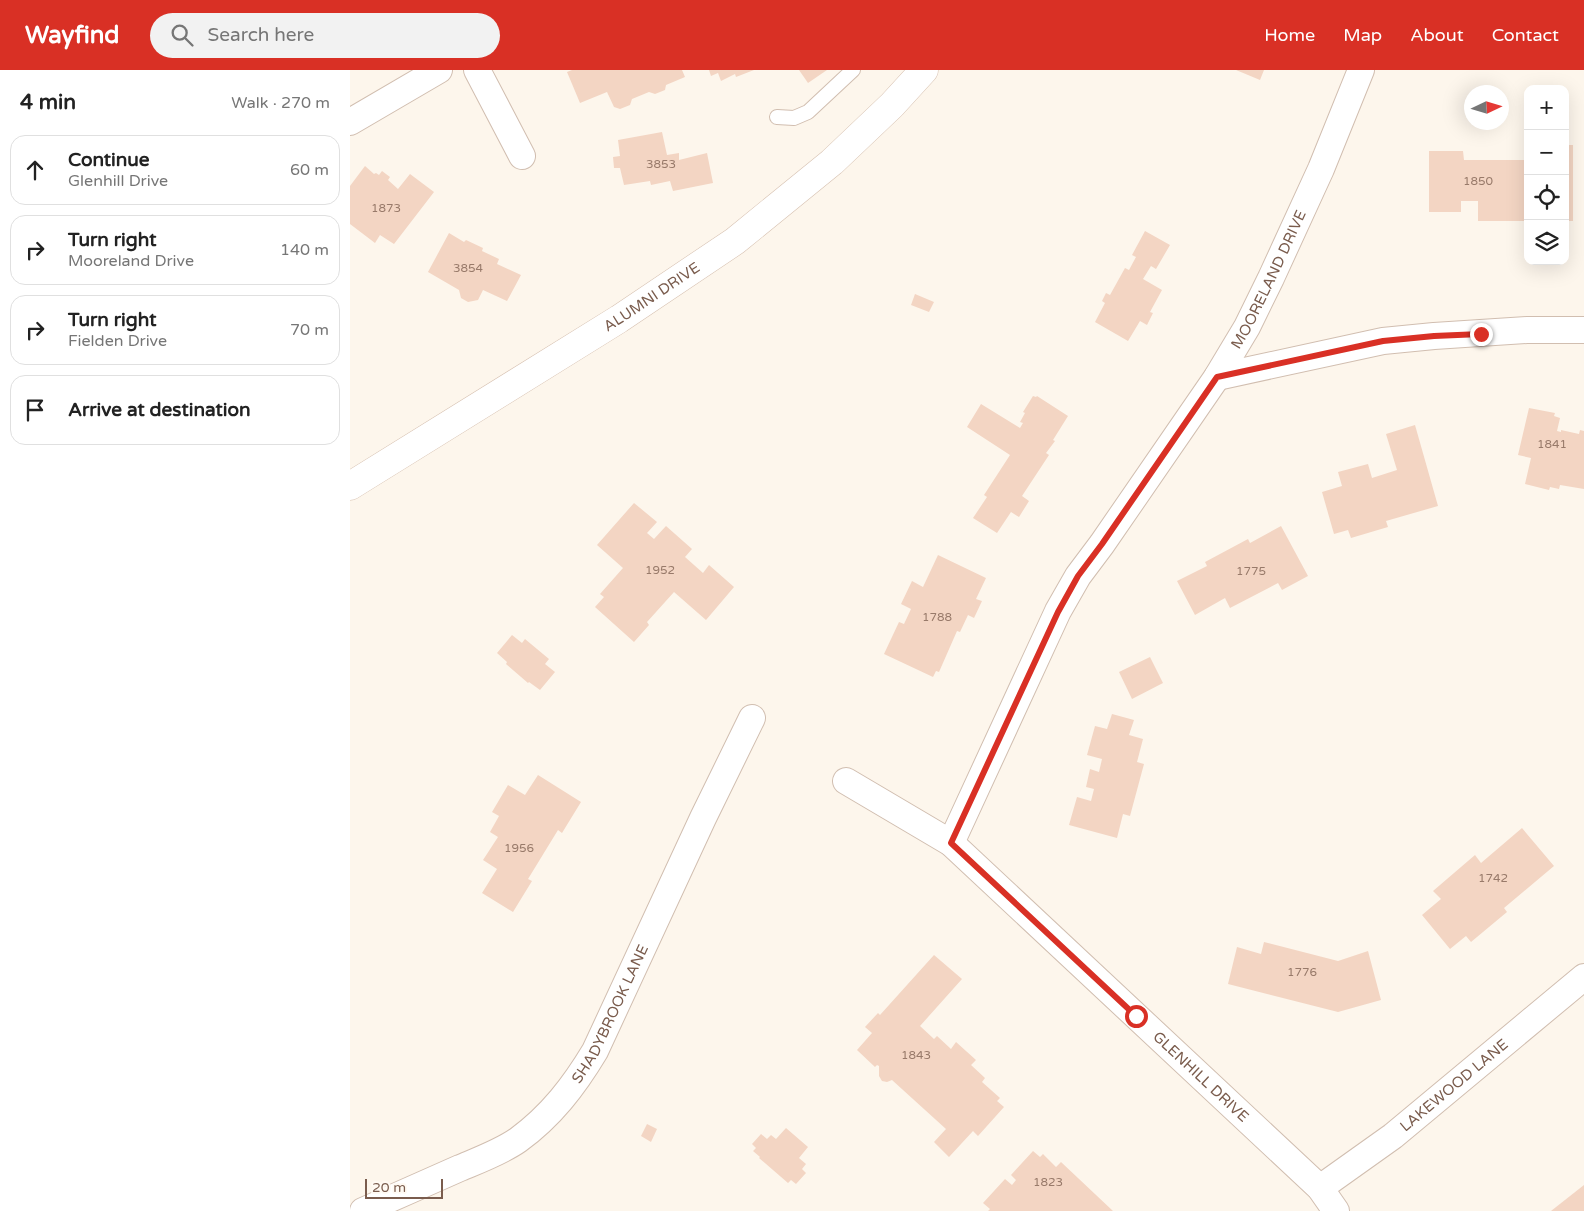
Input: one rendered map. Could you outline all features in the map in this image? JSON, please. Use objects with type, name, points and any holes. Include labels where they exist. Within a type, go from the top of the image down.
[{"type":"main road","name":"ALUMNI DRIVE","points":[[350,486],[619,319],[735,241],[832,162],[892,105],[924,70]]},
{"type":"street","points":[[350,122],[439,70]]},
{"type":"street","points":[[476,70],[522,156]]},
{"type":"street","name":"MOORELAND DRIVE","points":[[951,843],[1058,612],[1078,576],[1217,377],[1247,327],[1272,278],[1321,168],[1361,70]]},
{"type":"street","points":[[1217,377],[1383,341],[1528,330],[1584,330]]},
{"type":"street","name":"SHADYBROOK LANE","points":[[362,1211],[517,1141],[563,1099],[595,1051],[703,818],[752,718]]},
{"type":"street","name":"GLENHILL DRIVE","points":[[846,781],[951,843],[1320,1188],[1336,1211]]},
{"type":"street","name":"LAKEWOOD LANE","points":[[1320,1188],[1394,1136],[1584,977]]},
{"type":"lane","points":[[777,117],[794,118],[808,112],[853,70]]},
{"type":"building","points":[[572,70],[682,70],[685,77],[666,85],[665,90],[655,94],[649,92],[632,99],[630,105],[620,109],[614,107],[607,92],[580,103],[567,72]]},
{"type":"building","points":[[709,70],[754,70],[736,77],[735,74],[721,81],[718,73],[711,76]]},
{"type":"building","points":[[799,70],[827,70],[808,83]]},
{"type":"building","points":[[1236,70],[1264,70],[1260,80]]},
{"type":"building","points":[[662,132],[667,155],[679,153],[679,160],[707,153],[713,183],[673,191],[670,181],[651,185],[650,181],[624,185],[620,168],[614,168],[613,157],[620,156],[618,140]]},
{"type":"building","points":[[1569,145],[1573,145],[1573,221],[1569,221]]},
{"type":"building","points":[[1429,151],[1463,151],[1464,160],[1524,160],[1524,221],[1478,221],[1478,201],[1461,201],[1461,212],[1429,212]]},
{"type":"building","points":[[365,166],[374,174],[379,175],[382,171],[390,177],[388,180],[398,189],[410,174],[434,192],[394,244],[380,235],[375,243],[350,224],[350,186]]},
{"type":"building","points":[[1145,231],[1170,245],[1156,269],[1151,266],[1143,279],[1162,290],[1150,312],[1153,313],[1147,325],[1140,321],[1128,341],[1095,322],[1105,303],[1102,301],[1106,293],[1110,295],[1125,268],[1129,270],[1136,257],[1132,255]]},
{"type":"building","points":[[449,233],[464,242],[466,240],[483,248],[482,251],[499,259],[497,264],[521,275],[507,301],[483,290],[478,300],[468,302],[461,298],[459,290],[428,272]]},
{"type":"building","points":[[915,294],[934,302],[929,312],[911,305]]},
{"type":"building","points":[[1033,396],[1037,396],[1068,416],[1053,440],[1055,441],[1046,453],[1049,455],[1022,496],[1029,501],[1019,517],[1011,512],[997,533],[973,518],[987,497],[984,495],[1010,455],[967,427],[981,404],[1020,428],[1023,423],[1020,422],[1025,413],[1023,412]]},
{"type":"building","points":[[1529,408],[1555,413],[1554,416],[1560,418],[1557,431],[1561,432],[1561,430],[1579,434],[1580,430],[1584,431],[1584,489],[1560,485],[1559,489],[1550,487],[1549,490],[1525,484],[1531,458],[1518,455]]},
{"type":"building","points":[[1415,425],[1438,506],[1386,521],[1388,527],[1351,538],[1348,530],[1334,534],[1322,492],[1342,486],[1338,472],[1368,464],[1372,478],[1397,470],[1386,434]]},
{"type":"building","points":[[634,503],[657,522],[647,533],[654,539],[666,526],[692,549],[685,557],[703,573],[709,565],[734,587],[706,620],[674,592],[647,622],[649,625],[634,642],[595,607],[604,597],[600,594],[623,568],[597,545]]},
{"type":"building","points":[[1281,526],[1308,576],[1282,590],[1278,583],[1230,608],[1225,598],[1195,615],[1177,581],[1207,566],[1205,562],[1248,539],[1250,543]]},
{"type":"building","points":[[938,555],[986,578],[976,599],[982,601],[974,618],[968,615],[960,632],[957,631],[939,672],[936,671],[933,677],[884,654],[899,622],[904,624],[911,609],[901,604],[912,581],[923,587]]},
{"type":"building","points":[[512,635],[522,643],[525,639],[549,659],[545,664],[555,672],[540,690],[528,683],[506,664],[507,662],[497,653]]},
{"type":"building","points":[[1150,657],[1163,683],[1132,699],[1119,672]]},
{"type":"building","points":[[1112,714],[1134,720],[1129,735],[1143,739],[1137,762],[1144,764],[1130,816],[1123,814],[1117,838],[1069,825],[1077,797],[1091,801],[1094,789],[1086,787],[1090,769],[1099,772],[1102,759],[1087,755],[1095,726],[1107,729]]},
{"type":"building","points":[[538,775],[581,802],[562,833],[558,830],[528,879],[532,881],[513,912],[482,893],[497,869],[483,860],[498,837],[490,832],[499,816],[492,812],[508,785],[525,795]]},
{"type":"building","points":[[1522,828],[1554,866],[1504,908],[1507,912],[1471,942],[1466,936],[1450,949],[1422,915],[1441,899],[1433,891],[1475,855],[1481,863]]},
{"type":"building","points":[[1264,942],[1338,961],[1368,951],[1381,1000],[1338,1012],[1228,984],[1237,947],[1261,954]]},
{"type":"building","points":[[934,955],[962,979],[920,1026],[934,1039],[937,1036],[951,1049],[956,1042],[976,1060],[971,1065],[985,1078],[982,1082],[1000,1098],[997,1101],[1004,1107],[978,1136],[973,1131],[949,1157],[934,1142],[946,1129],[892,1080],[882,1081],[879,1076],[879,1066],[875,1067],[857,1050],[872,1033],[865,1027],[878,1013],[880,1015]]},
{"type":"building","points":[[647,1124],[657,1129],[651,1142],[641,1136]]},
{"type":"building","points":[[786,1128],[808,1147],[799,1158],[806,1164],[802,1169],[806,1173],[796,1184],[791,1180],[788,1183],[753,1151],[756,1148],[752,1144],[761,1134],[767,1139],[771,1135],[776,1139]]},
{"type":"building","points":[[1033,1151],[1040,1157],[1043,1154],[1056,1167],[1061,1162],[1113,1211],[988,1211],[990,1209],[983,1203],[1005,1179],[1012,1185],[1016,1180],[1011,1175]]},
{"type":"building","points":[[1584,1185],[1584,1211],[1551,1211]]},
{"type":"route","points":[[1136,1016],[951,843],[1058,612],[1078,576],[1217,377],[1383,341],[1481,334]]}]
